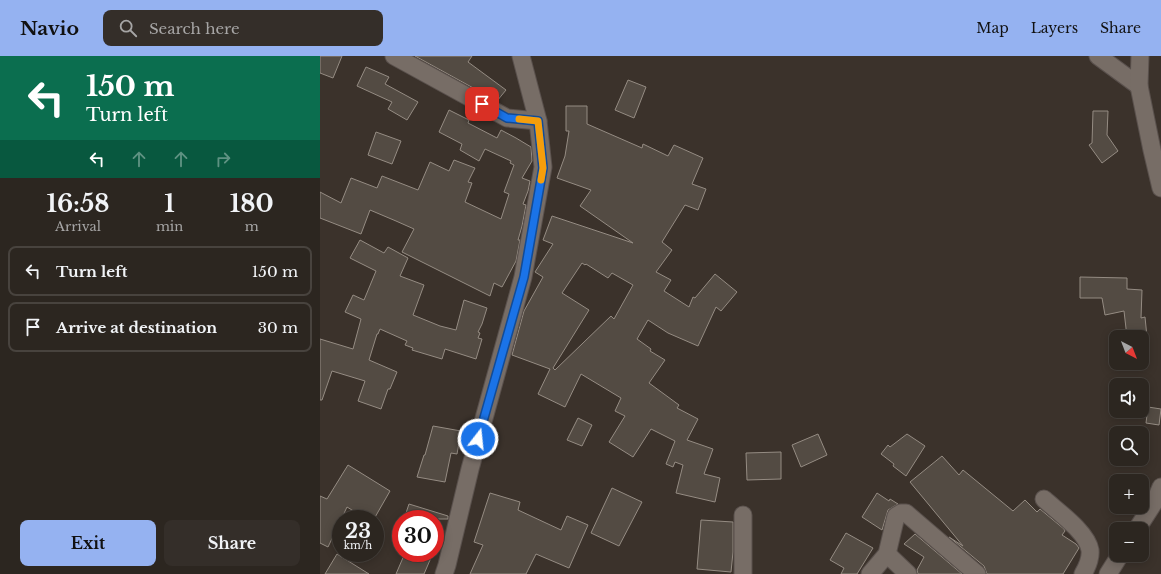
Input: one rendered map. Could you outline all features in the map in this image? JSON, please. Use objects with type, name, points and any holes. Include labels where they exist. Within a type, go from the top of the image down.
[{"type":"street","points":[[394,56],[507,118],[538,121]]},
{"type":"street","points":[[444,574],[448,565],[470,469],[524,277],[543,168],[538,121],[521,56]]},
{"type":"street","points":[[1098,56],[1139,86]]},
{"type":"street","points":[[1140,56],[1139,86],[1161,188]]},
{"type":"street","points":[[1142,522],[1155,501],[1161,487]]},
{"type":"street","points":[[1044,499],[1082,533],[1090,550],[1088,565],[1083,574]]},
{"type":"street","points":[[870,574],[887,554],[896,516],[901,513],[906,513],[977,574]]},
{"type":"street","points":[[743,515],[743,574]]},
{"type":"street","points":[[887,554],[908,574]]},
{"type":"street","points":[[1108,574],[1116,562]]},
{"type":"building","points":[[320,56],[342,56],[333,78],[320,73]]},
{"type":"building","points":[[415,56],[472,56],[468,62],[506,90],[497,101]]},
{"type":"building","points":[[366,67],[389,77],[385,84],[418,102],[407,120],[388,109],[392,102],[357,86]]},
{"type":"building","points":[[628,80],[646,87],[634,118],[615,110]]},
{"type":"building","points":[[566,106],[587,106],[587,124],[642,148],[643,144],[668,156],[674,145],[703,158],[692,184],[706,189],[698,210],[685,205],[662,242],[672,250],[656,272],[671,280],[664,291],[689,307],[693,297],[695,298],[715,274],[737,292],[721,311],[716,307],[698,346],[668,333],[648,320],[637,339],[651,349],[650,351],[665,360],[649,383],[679,405],[677,408],[698,419],[687,440],[713,449],[704,474],[720,478],[715,502],[676,493],[683,465],[675,462],[673,467],[666,464],[675,441],[651,429],[633,457],[609,442],[625,416],[615,411],[621,398],[581,374],[565,407],[538,394],[550,369],[512,355],[524,311],[543,277],[535,272],[553,244],[543,240],[552,216],[633,243],[580,206],[591,190],[557,178],[565,156],[569,131],[566,131]],"holes":[[[582,263],[585,265],[586,264],[608,278],[612,273],[633,285],[614,319],[611,316],[555,370],[553,368],[589,310],[562,293]]]},
{"type":"building","points":[[449,110],[469,120],[468,123],[497,138],[501,130],[531,147],[532,161],[522,178],[530,181],[523,204],[526,205],[518,240],[520,240],[516,261],[502,287],[494,283],[490,296],[402,252],[414,229],[370,210],[361,234],[320,218],[320,192],[341,203],[351,178],[377,188],[382,176],[418,190],[430,162],[449,171],[454,160],[475,168],[468,182],[472,183],[465,202],[501,219],[509,194],[504,192],[514,165],[510,163],[511,161],[485,149],[479,161],[460,150],[462,144],[439,132]]},
{"type":"building","points":[[1093,111],[1108,111],[1107,135],[1118,151],[1102,163],[1089,145],[1092,143]]},
{"type":"building","points":[[376,132],[401,141],[392,164],[368,155]]},
{"type":"building","points":[[360,240],[384,253],[388,247],[408,258],[400,276],[424,285],[413,315],[440,326],[456,330],[464,300],[487,308],[478,332],[480,333],[478,338],[482,339],[476,359],[445,349],[442,359],[412,350],[413,348],[405,345],[407,341],[380,329],[369,360],[397,372],[390,389],[388,389],[381,409],[358,401],[365,381],[332,371],[322,400],[320,400],[320,339],[353,349],[361,319],[345,312],[353,295],[364,300],[376,271],[350,258]]},
{"type":"building","points":[[1080,277],[1127,278],[1127,289],[1142,290],[1141,318],[1145,317],[1146,330],[1126,330],[1124,311],[1105,315],[1102,298],[1080,298]]},
{"type":"building","points":[[1149,407],[1161,409],[1159,425],[1146,423],[1147,418],[1149,418]]},
{"type":"building","points":[[578,418],[592,425],[582,446],[567,440]]},
{"type":"building","points":[[433,426],[461,431],[457,454],[451,453],[445,482],[417,477]]},
{"type":"building","points":[[818,434],[827,455],[801,467],[792,445]]},
{"type":"building","points":[[907,434],[925,446],[906,476],[881,454],[888,445],[890,447]]},
{"type":"building","points":[[781,452],[781,479],[747,480],[746,453]]},
{"type":"building","points":[[942,456],[959,475],[963,470],[1013,511],[1025,500],[1037,512],[1040,509],[1064,529],[1065,531],[1062,535],[1076,544],[1079,548],[1063,574],[987,574],[984,566],[949,537],[963,546],[910,482]]},
{"type":"building","points":[[348,465],[390,491],[379,510],[352,510],[347,507],[346,510],[332,510],[332,539],[328,547],[320,543],[320,496],[327,499]]},
{"type":"building","points":[[612,488],[642,502],[619,546],[591,533]]},
{"type":"building","points":[[490,493],[520,502],[518,510],[561,530],[567,516],[588,525],[569,568],[536,554],[526,574],[470,574],[483,545],[474,542]]},
{"type":"building","points":[[877,493],[889,501],[890,499],[898,504],[888,510],[882,530],[862,517]]},
{"type":"building","points":[[409,504],[428,510],[407,510]]},
{"type":"building","points":[[444,515],[448,516],[448,519],[444,519]]},
{"type":"building","points":[[701,520],[733,522],[731,572],[697,569]]},
{"type":"building","points":[[846,533],[873,548],[857,574],[841,574],[844,568],[830,560]]},
{"type":"building","points":[[915,534],[962,574],[918,574],[917,570],[924,557],[904,544]]},
{"type":"building","points":[[332,562],[350,562],[369,574],[325,574]]},
{"type":"building","points":[[401,562],[429,562],[424,574],[396,574]]},
{"type":"slow traffic","points":[[519,119],[538,121],[543,168],[541,180]]},
{"type":"route","points":[[478,439],[524,277],[543,168],[538,121],[507,118],[482,104]]}]
